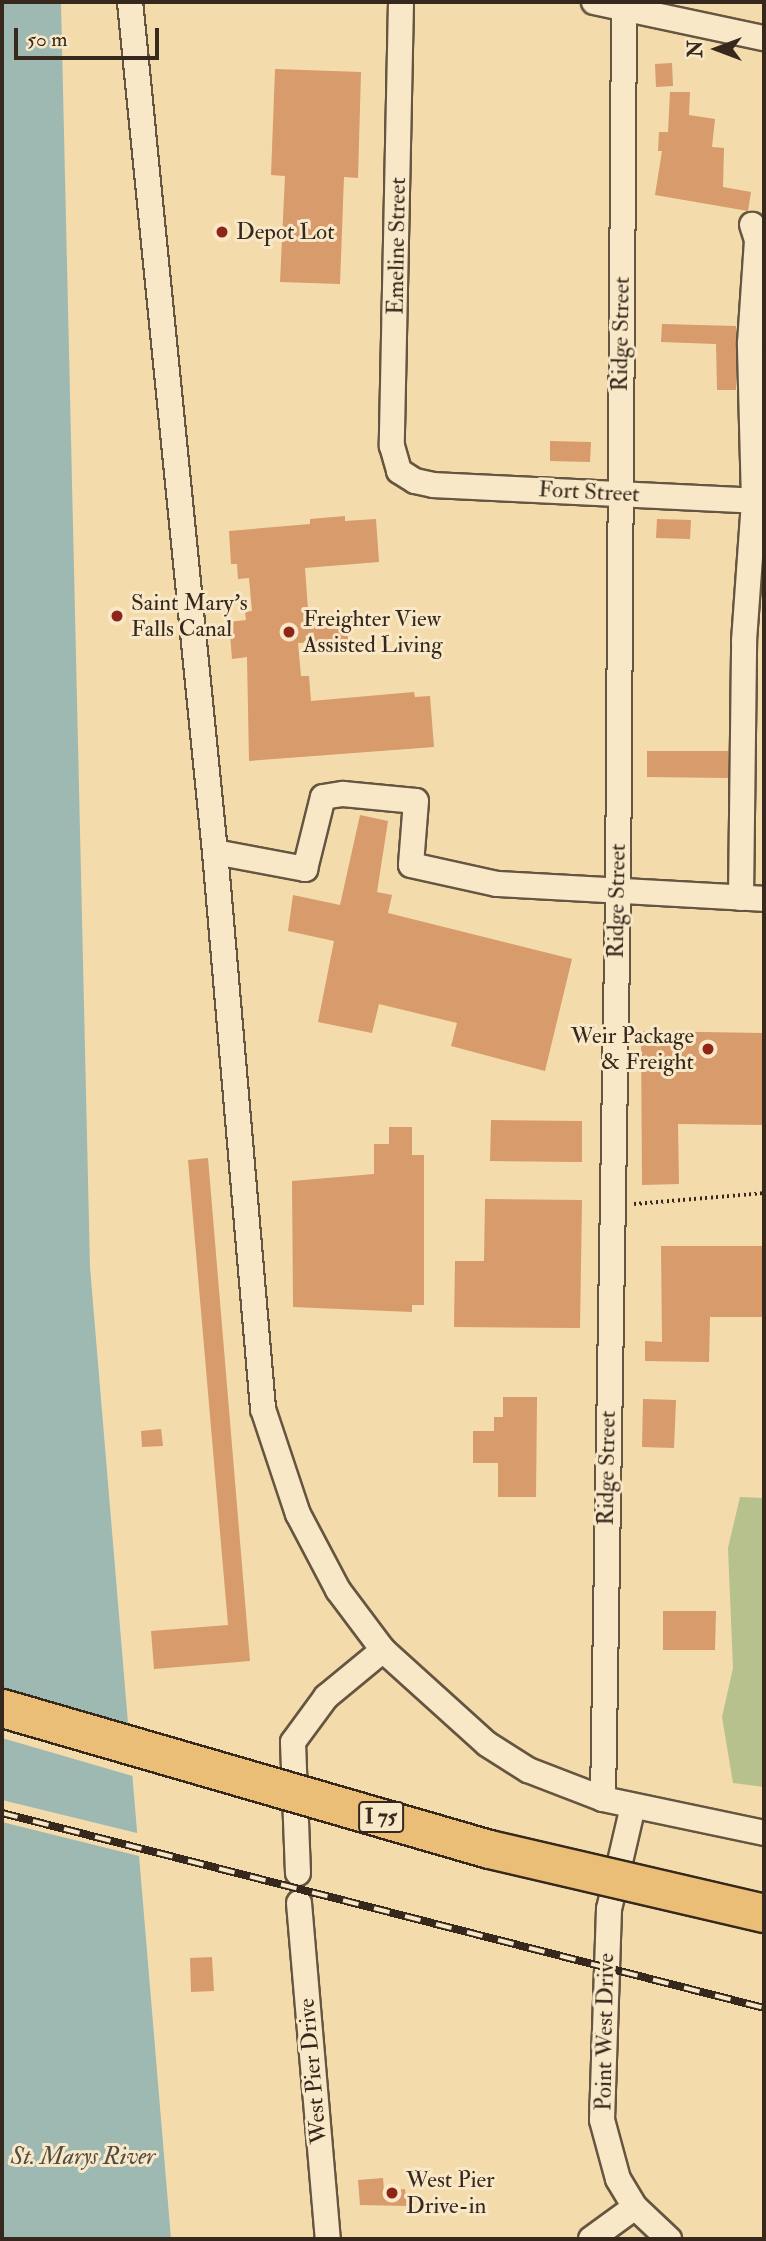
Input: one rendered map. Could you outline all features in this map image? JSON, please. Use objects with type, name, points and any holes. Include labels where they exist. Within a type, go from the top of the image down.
[{"type":"highway","name":"I 75","points":[[2,1708],[489,1849],[764,1913]]},
{"type":"street","points":[[130,2],[215,852],[262,1409],[298,1514],[338,1590],[383,1650],[487,1744],[528,1770],[603,1799],[764,1833]]},
{"type":"street","name":"Emeline Street","points":[[401,2],[392,446],[399,471],[415,481]]},
{"type":"street","points":[[594,2],[624,5],[764,38]]},
{"type":"street","name":"Ridge Street","points":[[603,1799],[618,893],[624,5]]},
{"type":"street","points":[[215,852],[305,869],[323,797],[343,794],[416,801],[411,865],[497,884],[618,893],[752,898],[744,641],[759,501],[750,343],[757,240],[752,225]]},
{"type":"street","name":"Fort Street","points":[[415,481],[759,501]]},
{"type":"street","points":[[298,1873],[293,1742],[326,1697],[383,1650]]},
{"type":"street","name":"Point West Drive","points":[[633,1807],[609,1909],[601,2081],[607,2151],[635,2207],[669,2239]]},
{"type":"street","name":"West Pier Drive","points":[[299,1903],[328,2239]]},
{"type":"street","points":[[592,2239],[635,2207]]},
{"type":"path","points":[[612,1207],[764,1193]]},
{"type":"green space","points":[[740,1497],[764,1498],[764,1787],[733,1783],[722,1717],[733,1668],[728,1548]]},
{"type":"water","name":"St. Marys River","points":[[2,2],[61,2],[90,1267],[171,2239],[2,2239]]},
{"type":"pier","points":[[2,1698],[133,1734],[136,1777],[2,1738]]},
{"type":"pier","points":[[2,1800],[141,1834],[143,1857],[2,1822]]},
{"type":"building","points":[[672,63],[673,86],[656,87],[655,64]]},
{"type":"building","points":[[275,69],[361,72],[358,178],[344,177],[340,284],[280,282],[285,176],[271,175]]},
{"type":"building","points":[[670,92],[690,92],[689,115],[715,119],[712,147],[724,148],[723,187],[751,192],[748,211],[655,195],[662,151],[658,151],[659,132],[668,132]]},
{"type":"building","points":[[662,324],[736,326],[736,390],[717,390],[716,344],[661,342]]},
{"type":"building","points":[[550,441],[591,442],[590,462],[550,461]]},
{"type":"building","name":"Freighter View Assisted Living","points":[[345,516],[345,521],[376,519],[379,562],[305,568],[309,623],[347,620],[348,640],[298,643],[301,676],[309,676],[311,701],[414,692],[415,697],[430,696],[434,747],[249,761],[247,657],[232,659],[229,622],[246,620],[245,612],[252,611],[249,578],[238,579],[237,564],[231,564],[229,531],[310,524],[310,519]]},
{"type":"building","points":[[657,519],[691,520],[690,539],[656,538]]},
{"type":"building","points":[[647,751],[728,751],[728,778],[647,777]]},
{"type":"building","points":[[360,815],[388,821],[377,892],[392,895],[388,913],[572,959],[545,1071],[451,1046],[457,1023],[379,1004],[372,1033],[318,1022],[334,941],[288,931],[293,895],[340,905]]},
{"type":"building","points":[[641,1031],[764,1033],[764,1125],[678,1124],[679,1184],[642,1185]]},
{"type":"building","points":[[491,1120],[582,1121],[582,1162],[490,1161]]},
{"type":"building","points":[[389,1127],[412,1127],[412,1155],[424,1155],[424,1305],[412,1305],[412,1312],[293,1307],[292,1181],[374,1174],[374,1144],[389,1144]]},
{"type":"building","points":[[208,1158],[250,1661],[154,1669],[151,1631],[228,1625],[188,1160]]},
{"type":"building","points":[[485,1199],[582,1200],[580,1328],[454,1327],[455,1261],[484,1261]]},
{"type":"building","points":[[661,1246],[764,1246],[764,1317],[710,1317],[709,1362],[645,1361],[645,1341],[662,1342]]},
{"type":"building","points":[[503,1397],[537,1397],[536,1497],[498,1497],[498,1463],[473,1463],[473,1431],[494,1431],[494,1417],[503,1417]]},
{"type":"building","points":[[643,1399],[676,1400],[674,1448],[642,1447]]},
{"type":"building","points":[[161,1429],[163,1446],[142,1447],[141,1431]]},
{"type":"building","points":[[663,1611],[716,1611],[715,1650],[663,1650]]},
{"type":"building","points":[[212,1957],[214,1991],[191,1992],[190,1958]]},
{"type":"building","points":[[383,2178],[384,2191],[405,2189],[407,2206],[360,2205],[358,2180]]},
{"type":"railway","points":[[2,1813],[764,2008]]},
{"type":"place","name":"Depot Lot","points":[[222,232]]},
{"type":"place","name":"Saint Mary's Falls Canal","points":[[117,616]]},
{"type":"place","name":"Freighter View Assisted Living","points":[[289,632]]},
{"type":"place","name":"Weir Package & Freight","points":[[708,1049]]},
{"type":"place","name":"West Pier Drive-in","points":[[392,2193]]}]
